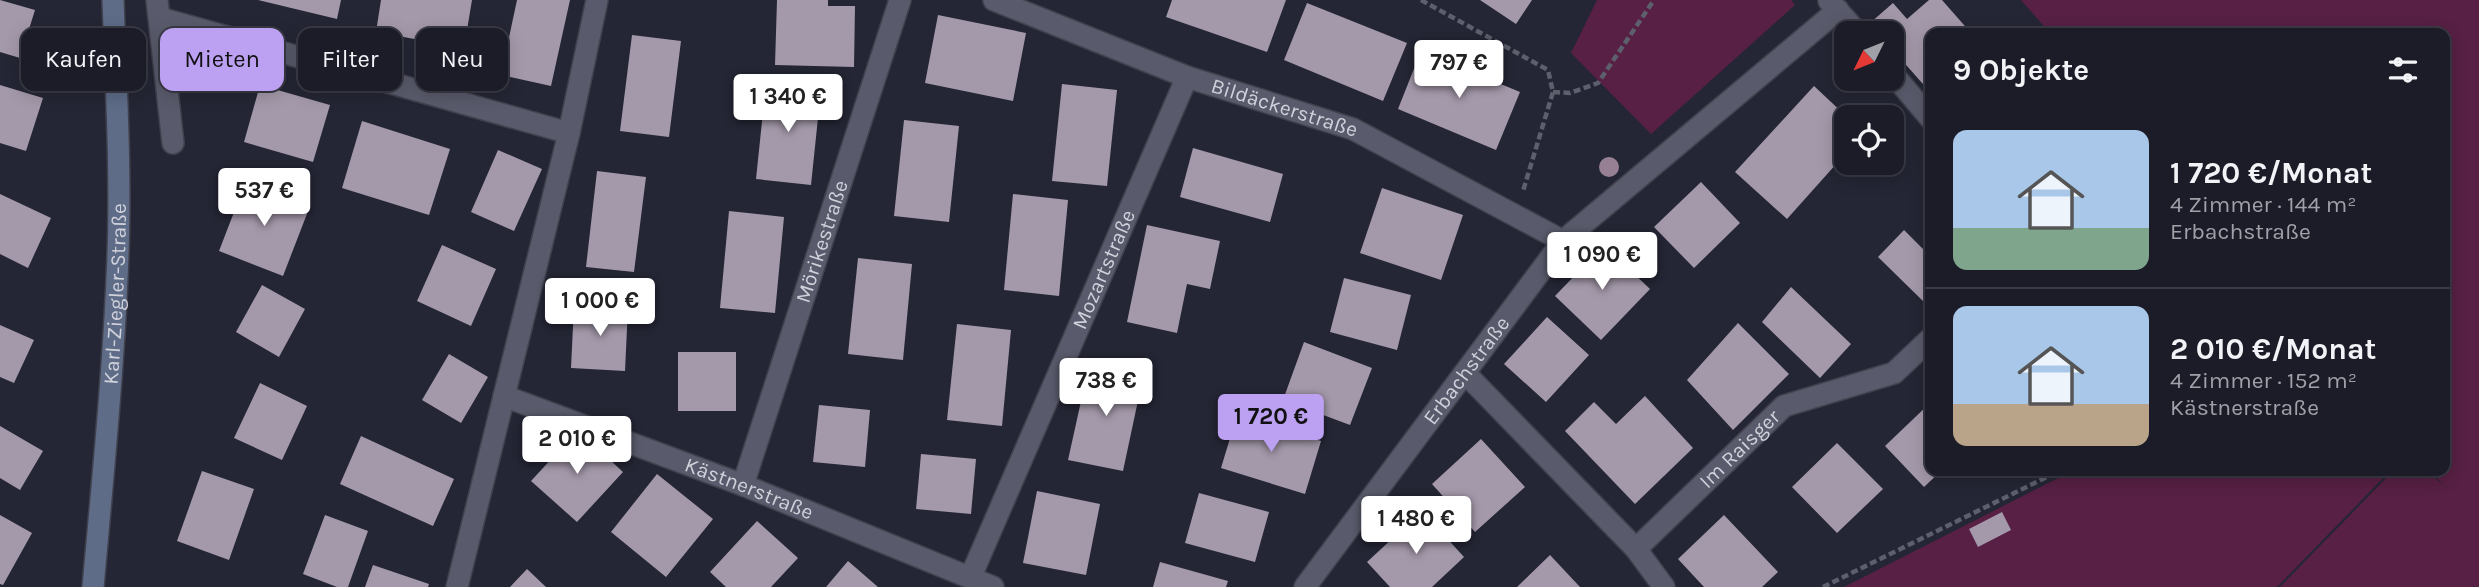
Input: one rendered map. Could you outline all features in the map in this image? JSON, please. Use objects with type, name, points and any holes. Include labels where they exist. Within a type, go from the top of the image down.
[{"type":"street","name":"Karl-Ziegler-Straße","points":[[93,587],[107,439],[118,255],[119,174],[113,0]]},
{"type":"street","points":[[457,587],[569,133],[597,0]]},
{"type":"street","name":"Mörikestraße","points":[[743,485],[900,0]]},
{"type":"street","name":"Bildäckerstraße","points":[[994,0],[1187,77],[1353,129],[1563,241]]},
{"type":"street","points":[[1833,5],[1847,21]]},
{"type":"street","name":"Erbachstraße","points":[[1305,587],[1563,241],[1833,5]]},
{"type":"street","points":[[173,143],[158,9],[569,133]]},
{"type":"street","name":"Mozartstraße","points":[[971,576],[1187,77]]},
{"type":"street","points":[[1904,87],[1925,112]]},
{"type":"street","name":"Im Raisger","points":[[1636,549],[1784,406],[1894,373],[1925,344]]},
{"type":"street","points":[[1465,373],[1636,549],[1664,587]]},
{"type":"street","name":"Kästnerstraße","points":[[504,396],[743,485],[993,587]]},
{"type":"path","points":[[1421,0],[1548,70],[1553,92],[1515,215]]},
{"type":"path","points":[[1434,6],[1437,0]]},
{"type":"path","points":[[1553,92],[1570,93],[1598,83],[1654,0]]},
{"type":"path","points":[[1823,587],[2049,476]]},
{"type":"shaded area","points":[[1597,0],[1791,0],[1795,5],[1651,134],[1571,53]]},
{"type":"shaded area","points":[[2021,0],[2479,0],[2479,587],[2280,587],[2388,476],[2432,476],[2446,487],[2434,476],[2450,476],[2450,28],[2046,28]]},
{"type":"shaded area","points":[[2062,476],[2385,476],[2277,587],[1844,587]]},
{"type":"building","points":[[0,0],[35,10],[29,28],[21,28],[20,58],[0,52]]},
{"type":"building","points":[[258,0],[341,0],[337,19]]},
{"type":"building","points":[[381,0],[472,0],[467,28],[416,28],[416,39],[402,37],[402,28],[377,28]]},
{"type":"building","points":[[517,0],[570,0],[551,86],[508,77],[508,42]]},
{"type":"building","points":[[777,0],[828,0],[828,6],[855,6],[854,67],[775,65]]},
{"type":"building","points":[[1172,0],[1286,0],[1267,52],[1166,17]]},
{"type":"building","points":[[1480,0],[1532,0],[1516,24]]},
{"type":"building","points":[[1929,0],[1942,0],[1967,28],[1925,28],[1925,86],[1904,63],[1904,21],[1872,21],[1893,3],[1907,19]]},
{"type":"building","points":[[1307,3],[1407,43],[1383,101],[1284,60]]},
{"type":"building","points":[[938,15],[1026,33],[1013,101],[925,83]]},
{"type":"building","points":[[632,35],[681,41],[669,137],[620,131]]},
{"type":"building","points":[[1421,51],[1520,92],[1496,150],[1398,109]]},
{"type":"building","points":[[766,83],[821,89],[811,185],[756,179]]},
{"type":"building","points":[[1062,84],[1117,90],[1107,186],[1052,181]]},
{"type":"building","points":[[0,85],[43,98],[26,151],[0,143]]},
{"type":"building","points":[[1814,86],[1834,105],[1834,166],[1787,219],[1735,172]]},
{"type":"building","points":[[258,91],[281,91],[330,105],[313,162],[244,142]]},
{"type":"building","points":[[904,120],[959,126],[949,222],[894,216]]},
{"type":"building","points":[[362,121],[450,149],[429,215],[342,188]]},
{"type":"building","points":[[1193,148],[1283,174],[1270,222],[1180,197]]},
{"type":"building","points":[[498,150],[542,169],[514,231],[471,212]]},
{"type":"building","points":[[597,171],[646,177],[634,272],[586,267]]},
{"type":"building","points":[[246,181],[310,206],[283,276],[219,251]]},
{"type":"building","points":[[1701,182],[1740,223],[1694,268],[1654,227]]},
{"type":"building","points":[[1382,188],[1463,215],[1441,280],[1360,253]]},
{"type":"building","points":[[0,194],[51,218],[28,268],[0,254]]},
{"type":"building","points":[[1013,194],[1068,200],[1059,296],[1004,290]]},
{"type":"building","points":[[729,211],[784,217],[775,313],[720,308]]},
{"type":"building","points":[[1147,225],[1220,241],[1210,289],[1187,284],[1177,333],[1127,322]]},
{"type":"building","points":[[1904,230],[1925,251],[1923,301],[1878,257]]},
{"type":"building","points":[[442,245],[496,269],[471,326],[417,301]]},
{"type":"building","points":[[1604,245],[1650,289],[1601,340],[1555,296]]},
{"type":"building","points":[[858,258],[912,264],[903,360],[848,354]]},
{"type":"building","points":[[1344,278],[1411,295],[1397,350],[1330,332]]},
{"type":"building","points":[[262,285],[305,309],[279,357],[236,332]]},
{"type":"building","points":[[1791,287],[1851,344],[1820,378],[1762,322]]},
{"type":"building","points":[[574,305],[628,307],[625,371],[571,368]]},
{"type":"building","points":[[1547,317],[1589,355],[1546,402],[1504,364]]},
{"type":"building","points":[[1738,323],[1789,374],[1733,430],[1687,380]]},
{"type":"building","points":[[957,324],[1011,330],[1002,426],[947,420]]},
{"type":"building","points":[[0,325],[34,340],[14,383],[0,377]]},
{"type":"building","points":[[1304,342],[1372,368],[1350,425],[1283,400]]},
{"type":"building","points":[[678,352],[736,352],[736,411],[678,411]]},
{"type":"building","points":[[449,354],[488,377],[461,423],[422,400]]},
{"type":"building","points":[[1089,365],[1143,377],[1123,471],[1068,460]]},
{"type":"building","points":[[260,383],[307,406],[282,460],[234,438]]},
{"type":"building","points":[[1645,396],[1693,448],[1635,504],[1565,431],[1594,402],[1616,424]]},
{"type":"building","points":[[819,405],[870,410],[865,467],[813,462]]},
{"type":"building","points":[[1925,408],[1925,476],[1936,476],[1924,487],[1885,446]]},
{"type":"building","points":[[1237,415],[1321,441],[1305,494],[1221,468]]},
{"type":"building","points":[[0,426],[43,451],[20,490],[0,478]]},
{"type":"building","points":[[578,430],[623,472],[577,522],[531,481]]},
{"type":"building","points":[[361,436],[454,479],[433,526],[340,484]]},
{"type":"building","points":[[1481,439],[1525,487],[1475,532],[1432,484]]},
{"type":"building","points":[[1837,443],[1883,489],[1837,533],[1792,487]]},
{"type":"building","points":[[921,454],[976,459],[971,514],[916,509]]},
{"type":"building","points":[[202,471],[254,489],[229,560],[177,541]]},
{"type":"building","points":[[657,474],[713,519],[666,577],[611,532]]},
{"type":"building","points":[[1037,491],[1100,504],[1086,575],[1023,563]]},
{"type":"building","points":[[1199,493],[1269,512],[1255,562],[1185,543]]},
{"type":"building","points":[[1422,511],[1464,557],[1432,587],[1390,587],[1367,562]]},
{"type":"building","points":[[2002,512],[2011,530],[1978,547],[1969,529]]},
{"type":"building","points":[[0,515],[32,533],[3,585],[0,584]]},
{"type":"building","points":[[325,515],[368,531],[348,587],[337,587],[303,574]]},
{"type":"building","points":[[1724,515],[1778,572],[1762,587],[1704,587],[1678,559]]},
{"type":"building","points":[[757,521],[798,558],[771,587],[726,587],[710,572]]},
{"type":"building","points":[[1550,555],[1580,587],[1517,587]]},
{"type":"building","points":[[848,561],[878,587],[826,587]]},
{"type":"building","points":[[1160,562],[1228,581],[1226,587],[1153,587]]},
{"type":"building","points":[[373,565],[429,584],[428,587],[365,587]]},
{"type":"building","points":[[527,569],[546,587],[510,587]]}]
